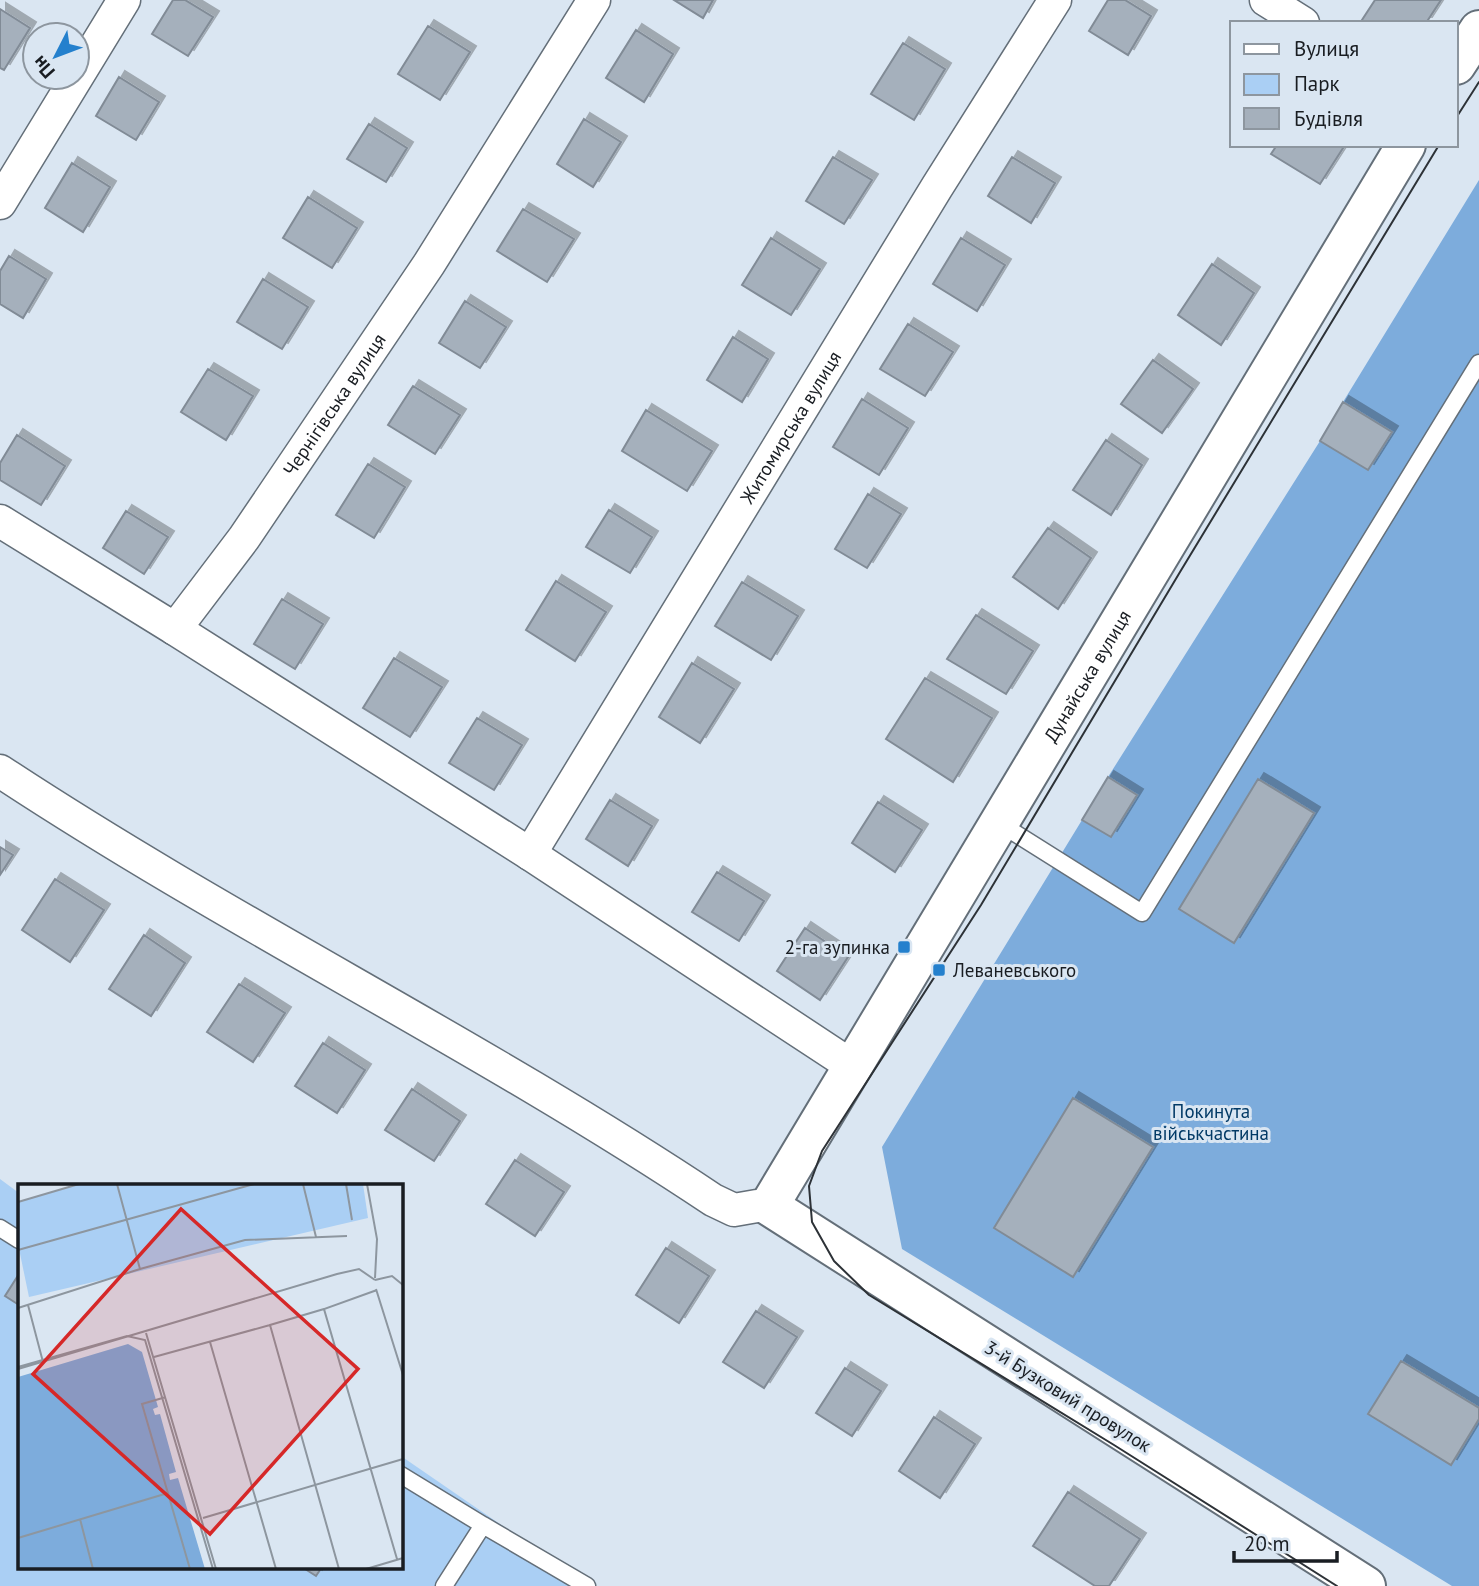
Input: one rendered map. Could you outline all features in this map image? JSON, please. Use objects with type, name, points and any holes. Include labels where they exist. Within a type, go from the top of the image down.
[{"type":"street","points":[[0,204],[124,0]]},
{"type":"street","name":"Чернігівська вулиця","points":[[175,629],[244,538],[429,264],[594,0]]},
{"type":"street","name":"Житомирська вулиця","points":[[530,854],[937,187],[1055,0]]},
{"type":"street","points":[[1266,0],[1300,21]]},
{"type":"street","points":[[1458,62],[1479,30]]},
{"type":"street","name":"Дунайська вулиця","points":[[769,1206],[1405,147]]},
{"type":"street","points":[[0,521],[530,854],[852,1066]]},
{"type":"street","points":[[0,771],[157,870],[550,1097],[713,1200],[734,1210],[769,1206]]},
{"type":"street","name":"3-й Бузковий провулок","points":[[769,1206],[1366,1586]]},
{"type":"lane","points":[[998,823],[1142,913],[1479,363]]},
{"type":"lane","points":[[1464,388],[1479,397]]},
{"type":"lane","points":[[0,1228],[18,1239]]},
{"type":"lane","points":[[402,1476],[587,1586]]},
{"type":"lane","points":[[444,1586],[483,1525]]},
{"type":"green space","name":"Покинута військчастина","points":[[1479,180],[1479,1586],[1452,1586],[902,1249],[882,1147],[1082,820],[1111,837],[1137,795],[1108,777],[1320,441],[1368,470],[1392,432],[1343,402]]},
{"type":"green space","points":[[0,1179],[18,1192],[18,1568],[402,1568],[402,1457],[590,1586],[0,1586]]},
{"type":"building","points":[[173,0],[185,0],[213,17],[188,56],[152,34]]},
{"type":"building","points":[[674,0],[713,0],[703,18]]},
{"type":"building","points":[[1108,0],[1125,0],[1151,16],[1128,55],[1089,31]]},
{"type":"building","points":[[1375,0],[1441,0],[1427,21],[1361,21]]},
{"type":"building","points":[[0,9],[21,22],[21,43],[4,70],[0,68]]},
{"type":"building","points":[[428,26],[470,52],[440,100],[398,74]]},
{"type":"building","points":[[636,30],[673,54],[644,102],[606,78]]},
{"type":"building","points":[[903,43],[945,69],[914,120],[871,94]]},
{"type":"building","points":[[119,77],[159,102],[136,140],[96,116]]},
{"type":"building","points":[[584,119],[621,142],[593,187],[557,164]]},
{"type":"building","points":[[369,124],[407,148],[386,182],[347,159]]},
{"type":"building","points":[[1276,147],[1344,147],[1320,184],[1271,154]]},
{"type":"building","points":[[833,157],[872,180],[844,224],[806,201]]},
{"type":"building","points":[[1012,157],[1055,183],[1031,223],[988,196]]},
{"type":"building","points":[[72,163],[110,187],[83,232],[45,208]]},
{"type":"building","points":[[308,197],[357,228],[332,268],[283,238]]},
{"type":"building","points":[[523,209],[574,239],[547,282],[497,251]]},
{"type":"building","points":[[771,238],[820,269],[791,315],[742,285]]},
{"type":"building","points":[[961,238],[1005,265],[977,311],[933,284]]},
{"type":"building","points":[[9,256],[46,279],[23,318],[0,304],[0,271]]},
{"type":"building","points":[[1212,264],[1254,293],[1221,345],[1178,315]]},
{"type":"building","points":[[263,279],[308,307],[282,349],[237,322]]},
{"type":"building","points":[[465,301],[506,327],[480,368],[439,343]]},
{"type":"building","points":[[908,324],[953,352],[925,396],[880,369]]},
{"type":"building","points":[[733,337],[768,359],[742,402],[707,380]]},
{"type":"building","points":[[1153,360],[1193,389],[1162,433],[1121,404]]},
{"type":"building","points":[[208,369],[253,396],[226,440],[181,412]]},
{"type":"building","points":[[413,386],[460,415],[435,454],[388,425]]},
{"type":"building","points":[[862,399],[908,428],[879,475],[833,447]]},
{"type":"building","points":[[1343,402],[1392,432],[1368,470],[1320,441]]},
{"type":"building","points":[[646,410],[712,451],[687,491],[622,451]]},
{"type":"building","points":[[17,435],[65,466],[41,505],[0,480],[0,463]]},
{"type":"building","points":[[1106,440],[1142,465],[1111,515],[1073,490]]},
{"type":"building","points":[[368,464],[405,487],[374,538],[336,515]]},
{"type":"building","points":[[868,494],[901,514],[867,568],[835,549]]},
{"type":"building","points":[[609,510],[652,537],[630,573],[586,547]]},
{"type":"building","points":[[126,511],[168,537],[144,574],[103,548]]},
{"type":"building","points":[[1048,528],[1091,558],[1058,609],[1013,577]]},
{"type":"building","points":[[556,581],[606,612],[575,661],[526,630]]},
{"type":"building","points":[[742,582],[798,616],[771,660],[715,626]]},
{"type":"building","points":[[282,599],[323,624],[295,669],[254,644]]},
{"type":"building","points":[[976,615],[1033,651],[1006,694],[947,659]]},
{"type":"building","points":[[394,658],[442,687],[410,737],[363,708]]},
{"type":"building","points":[[692,663],[734,689],[700,743],[659,717]]},
{"type":"building","points":[[925,678],[992,718],[953,782],[886,739]]},
{"type":"building","points":[[477,718],[522,745],[494,790],[449,763]]},
{"type":"building","points":[[1108,777],[1137,795],[1111,837],[1082,820]]},
{"type":"building","points":[[1258,779],[1314,813],[1234,943],[1179,909]]},
{"type":"building","points":[[610,800],[652,826],[628,866],[586,839]]},
{"type":"building","points":[[878,802],[922,830],[895,872],[852,843]]},
{"type":"building","points":[[0,847],[13,855],[0,875]]},
{"type":"building","points":[[717,872],[764,901],[739,941],[692,912]]},
{"type":"building","points":[[55,879],[104,910],[70,962],[22,930]]},
{"type":"building","points":[[805,928],[848,957],[820,1000],[777,971]]},
{"type":"building","points":[[144,935],[185,963],[151,1016],[109,989]]},
{"type":"building","points":[[239,984],[285,1013],[253,1062],[207,1032]]},
{"type":"building","points":[[323,1043],[365,1070],[337,1113],[295,1086]]},
{"type":"building","points":[[412,1089],[460,1121],[434,1161],[385,1130]]},
{"type":"building","points":[[1073,1098],[1153,1147],[1073,1277],[994,1228]]},
{"type":"building","points":[[515,1160],[564,1192],[535,1236],[486,1204]]},
{"type":"building","points":[[666,1248],[709,1276],[679,1323],[636,1295]]},
{"type":"building","points":[[18,1276],[18,1304],[5,1296]]},
{"type":"building","points":[[756,1311],[797,1337],[764,1388],[723,1362]]},
{"type":"building","points":[[1401,1361],[1479,1408],[1479,1419],[1451,1465],[1368,1414]]},
{"type":"building","points":[[845,1368],[881,1391],[852,1436],[816,1413]]},
{"type":"building","points":[[934,1417],[975,1444],[940,1498],[899,1471]]},
{"type":"building","points":[[1068,1492],[1140,1539],[1109,1586],[1095,1586],[1033,1546]]},
{"type":"building","points":[[304,1568],[321,1568],[316,1576]]},
{"type":"tram line","points":[[1458,115],[1479,82]]},
{"type":"tram line","points":[[1337,1586],[869,1295],[834,1261],[812,1222],[809,1186],[822,1151],[981,905],[1438,147]]},
{"type":"place","name":"2-га зупинка","points":[[904,947]]},
{"type":"place","name":"Леваневського","points":[[939,970]]}]
